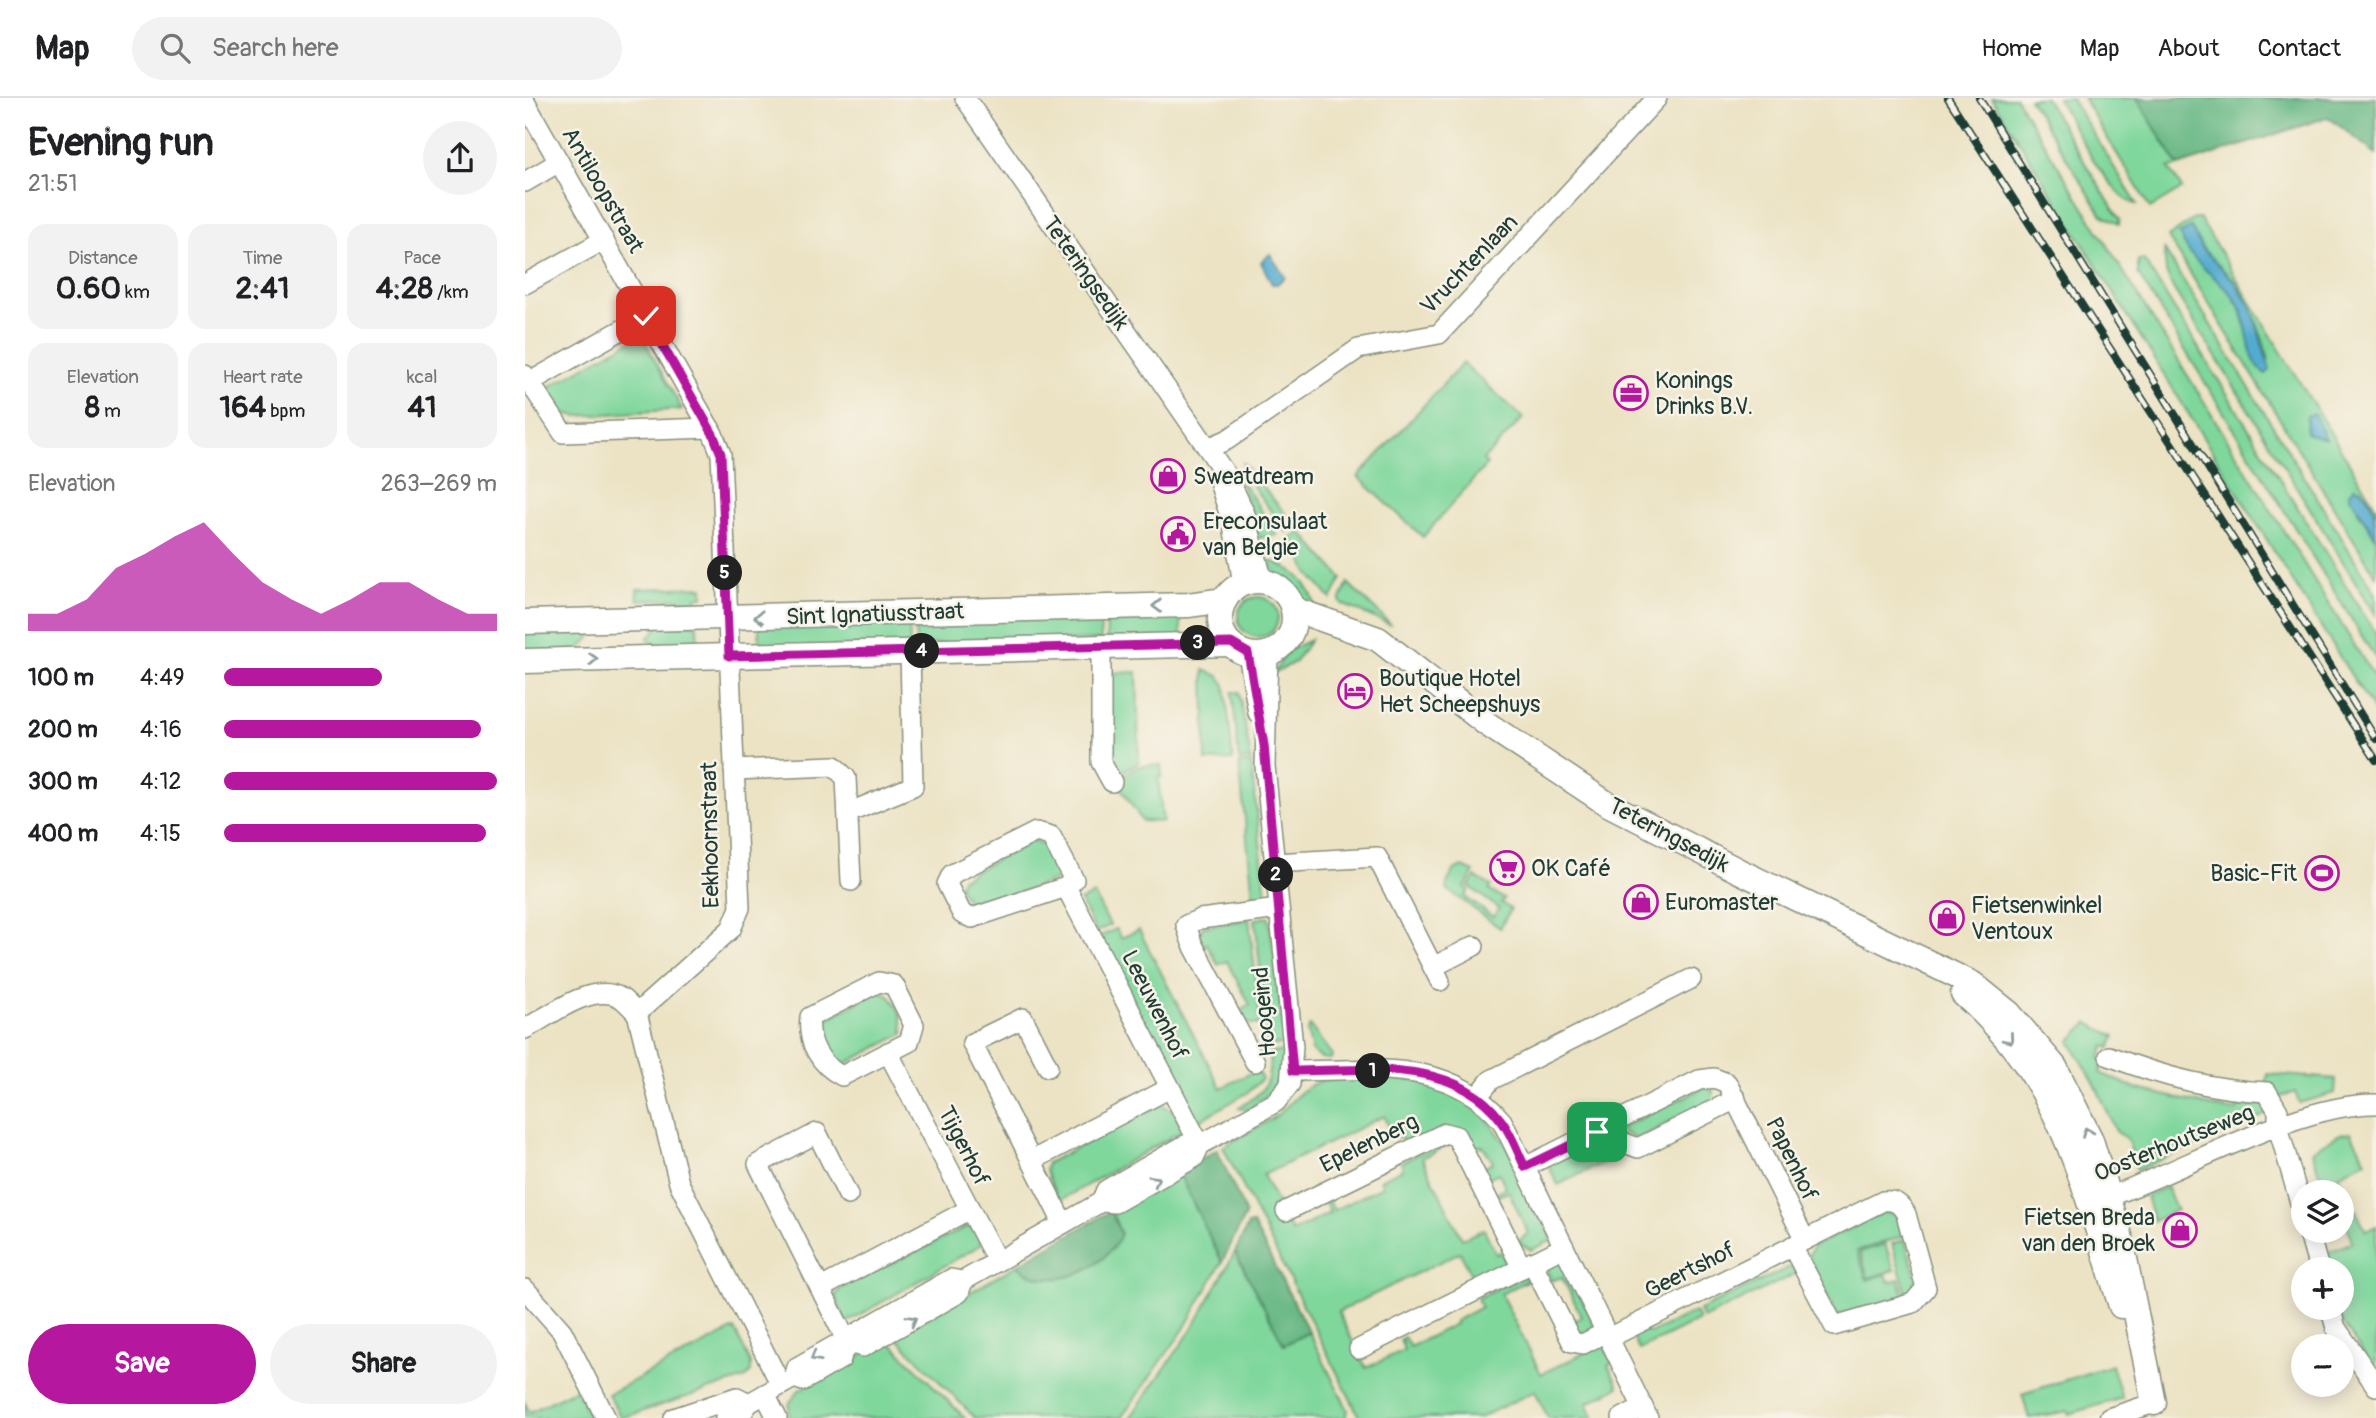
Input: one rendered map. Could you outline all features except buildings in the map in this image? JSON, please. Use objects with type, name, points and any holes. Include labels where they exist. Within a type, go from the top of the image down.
[{"type":"main road","name":"Sint Ignatiusstraat","points":[[525,622],[1188,605],[1244,589]]},
{"type":"main road","points":[[1244,589],[1282,591],[1293,609],[1291,634],[1277,649],[1249,650],[1221,623],[1244,589]]},
{"type":"main road","name":"Teteringsedijk","points":[[1293,609],[1378,639],[1487,724],[1607,803],[1973,984],[1996,1001],[2040,1046],[2066,1086],[2082,1118],[2098,1200],[2121,1238],[2156,1411]]},
{"type":"main road","name":"Teteringsedijk","points":[[1291,634],[1328,635],[1412,666]]},
{"type":"main road","name":"Sint Ignatiusstraat","points":[[525,661],[1101,646],[1249,650]]},
{"type":"street","name":"Teteringsedijk","points":[[965,98],[1208,447],[1238,496],[1244,589]]},
{"type":"street","name":"Vruchtenlaan","points":[[1208,447],[1227,440],[1358,349],[1439,334],[1657,98]]},
{"type":"street","name":"Antiloopstraat","points":[[525,102],[710,428],[721,454],[727,618]]},
{"type":"street","points":[[525,182],[559,162]]},
{"type":"street","points":[[525,284],[604,240]]},
{"type":"street","points":[[646,316],[527,378],[563,433],[710,428]]},
{"type":"street","name":"Eekhoornstraat","points":[[637,1013],[731,929],[740,908],[727,618]]},
{"type":"street","points":[[1101,646],[1101,762],[1112,782]]},
{"type":"street","name":"Hoogeind","points":[[674,1418],[737,1397],[803,1381],[841,1359],[848,1347],[863,1348],[959,1293],[963,1281],[1063,1223],[1101,1202],[1115,1203],[1194,1157],[1201,1145],[1276,1102],[1284,1094],[1293,1071],[1264,745],[1249,650]]},
{"type":"street","name":"Sint Ignatiusstraat","points":[[848,813],[912,786],[910,651]]},
{"type":"street","points":[[734,770],[834,766],[846,778],[851,881]]},
{"type":"street","name":"Leeuwenhof","points":[[1036,832],[1051,836],[1074,880],[1066,887],[972,918],[962,914],[947,884],[952,874],[1036,832]]},
{"type":"street","points":[[1275,863],[1377,857],[1437,974],[1474,946]]},
{"type":"street","name":"Leeuwenhof","points":[[1066,887],[1201,1145]]},
{"type":"street","name":"Hoogeind","points":[[1255,1062],[1192,943],[1186,925],[1200,919],[1279,909]]},
{"type":"street","points":[[1478,1096],[1491,1080],[1691,979]]},
{"type":"street","points":[[879,982],[894,985],[914,1025],[909,1042],[888,1052],[842,1076],[826,1069],[808,1034],[810,1017],[879,982]]},
{"type":"street","points":[[525,1029],[583,998],[603,993],[620,998],[637,1013],[679,1184],[772,1390],[777,1418]]},
{"type":"street","points":[[1048,1067],[1023,1018],[972,1043],[1063,1223]]},
{"type":"street","name":"Tijgerhof","points":[[888,1052],[997,1261]]},
{"type":"street","name":"Oosterhoutseweg","points":[[2109,1056],[2144,1069],[2225,1091],[2267,1092],[2278,1111],[2278,1127]]},
{"type":"street","points":[[1293,1071],[1423,1073],[1457,1083],[1478,1096],[1502,1121],[1646,1412],[1622,1418]]},
{"type":"street","name":"Papenhof","points":[[1525,1167],[1699,1080],[1714,1077],[1727,1083],[1736,1099],[1799,1243]]},
{"type":"street","points":[[1031,1161],[1170,1088]]},
{"type":"street","points":[[1597,1132],[1638,1148],[1736,1099]]},
{"type":"street","name":"Oosterhoutseweg","points":[[2098,1200],[2278,1127],[2339,1109],[2376,1104]]},
{"type":"street","points":[[2278,1127],[2293,1180]]},
{"type":"street","points":[[848,1195],[817,1133],[758,1164],[848,1347]]},
{"type":"street","name":"Epelenberg","points":[[1286,1211],[1445,1133],[1456,1136],[1572,1342],[1583,1343],[1608,1335]]},
{"type":"street","name":"Geertshof","points":[[1608,1335],[1883,1201],[1893,1200],[1902,1206],[1906,1214],[1926,1288],[1913,1303],[1834,1326],[1799,1243]]},
{"type":"street","points":[[821,1288],[970,1209]]},
{"type":"street","points":[[1359,1349],[1564,1247]]},
{"type":"street","points":[[525,1289],[562,1331],[606,1418]]},
{"type":"street","points":[[2334,1320],[2336,1328],[2376,1386]]},
{"type":"street","name":"Hoogeind","points":[[725,1418],[742,1413],[772,1390]]},
{"type":"street","points":[[2109,1418],[2156,1411]]},
{"type":"green space","points":[[1992,98],[2016,98],[2376,680],[2376,715]]},
{"type":"green space","points":[[2029,98],[2045,98],[2120,220],[2119,224],[2102,215]]},
{"type":"green space","points":[[2057,98],[2071,98],[2137,204],[2127,200],[2104,176]]},
{"type":"green space","points":[[2083,98],[2137,98],[2178,166],[2169,168],[2182,189],[2150,208]]},
{"type":"green space","points":[[2137,98],[2376,98],[2376,154],[2328,117],[2178,166]]},
{"type":"green space","points":[[2194,219],[2200,219],[2376,507],[2376,512],[2361,489],[2357,510],[2376,538],[2376,576],[2168,237]],"holes":[[[2197,237],[2200,244],[2242,292],[2256,320],[2269,360],[2247,327],[2240,308],[2227,287],[2195,259]]]},
{"type":"green space","points":[[2164,249],[2376,594],[2376,615],[2173,288],[2166,272]]},
{"type":"green space","points":[[2138,260],[2144,260],[2376,634],[2376,659],[2138,274]]},
{"type":"green space","points":[[641,335],[682,409],[577,416],[551,410],[540,392]]},
{"type":"green space","points":[[1463,363],[1523,418],[1483,460],[1487,464],[1423,537],[1358,477]]},
{"type":"green space","points":[[1243,463],[1256,478],[1259,476],[1264,482],[1261,485],[1296,526],[1286,532],[1242,471]]},
{"type":"green space","points":[[1241,482],[1244,484],[1277,535],[1259,538]]},
{"type":"green space","points":[[1301,532],[1342,578],[1331,599],[1308,573],[1291,538]]},
{"type":"green space","points":[[1265,560],[1284,566],[1299,577],[1311,593],[1316,612],[1300,600]]},
{"type":"green space","points":[[1348,583],[1391,625],[1342,604],[1340,601]]},
{"type":"green space","points":[[703,587],[703,597],[696,597],[696,603],[673,599],[638,600],[637,589]]},
{"type":"green space","points":[[1258,597],[1266,598],[1272,603],[1277,609],[1277,625],[1272,631],[1266,636],[1258,637],[1250,636],[1244,631],[1239,625],[1238,617],[1239,609],[1244,603],[1250,598]]},
{"type":"green space","points":[[1180,611],[1181,638],[1107,640],[1106,613]]},
{"type":"green space","points":[[1100,613],[1101,640],[916,645],[915,618]]},
{"type":"green space","points":[[909,618],[910,645],[759,649],[759,622]]},
{"type":"green space","points":[[697,624],[698,651],[662,652],[648,638],[660,625]]},
{"type":"green space","points":[[525,628],[599,628],[578,651],[525,654]]},
{"type":"green space","points":[[1310,640],[1295,662],[1274,673],[1287,651]]},
{"type":"green space","points":[[1204,670],[1219,676],[1225,685],[1233,760],[1206,761]]},
{"type":"green space","points":[[1137,672],[1139,762],[1115,776],[1110,766],[1106,673]]},
{"type":"green space","points":[[1232,692],[1239,692],[1251,760],[1239,760]]},
{"type":"green space","points":[[1239,763],[1251,763],[1267,903],[1254,905]]},
{"type":"green space","points":[[1161,765],[1162,777],[1158,778],[1163,822],[1142,821],[1116,780],[1139,766]]},
{"type":"green space","points":[[1033,840],[1047,847],[1063,878],[972,908],[959,887],[962,878]]},
{"type":"green space","points":[[1463,867],[1474,872],[1465,887],[1469,890],[1465,897],[1493,917],[1499,909],[1469,886],[1475,877],[1491,886],[1489,890],[1504,899],[1501,903],[1511,909],[1500,928],[1447,889],[1447,883],[1455,869]]},
{"type":"green space","points":[[1094,894],[1110,925],[1096,932],[1080,901]]},
{"type":"green space","points":[[1269,917],[1285,1044],[1268,1046],[1255,919]]},
{"type":"green space","points":[[1249,919],[1261,1024],[1257,1025],[1247,1023],[1237,1013],[1250,1005],[1227,961],[1218,965],[1207,944],[1202,946],[1199,934],[1203,927]]},
{"type":"green space","points":[[1116,929],[1121,938],[1139,930],[1221,1088],[1257,1070],[1262,1079],[1247,1093],[1195,1123],[1099,937]]},
{"type":"green space","points":[[879,991],[890,997],[898,1008],[903,1034],[841,1066],[835,1065],[817,1035],[819,1023]]},
{"type":"green space","points":[[2088,1023],[2115,1036],[2110,1048],[2105,1046],[2100,1058],[2104,1062],[2100,1073],[2138,1089],[2226,1110],[2237,1110],[2238,1099],[2260,1099],[2272,1112],[2137,1170],[2128,1140],[2116,1131],[2095,1084],[2070,1041]]},
{"type":"green space","points":[[1310,1026],[1332,1055],[1331,1059],[1321,1058],[1312,1052],[1307,1030]]},
{"type":"green space","points":[[1286,1051],[1282,1071],[1275,1086],[1247,1110],[1239,1108],[1265,1086],[1269,1072],[1269,1053]]},
{"type":"green space","points":[[2268,1074],[2336,1079],[2335,1093],[2299,1103],[2295,1092],[2280,1097],[2266,1085]]},
{"type":"green space","points":[[1332,1078],[1423,1081],[1449,1089],[1471,1103],[1505,1143],[1553,1240],[1531,1250],[1518,1242],[1528,1233],[1509,1192],[1495,1197],[1495,1194],[1506,1188],[1499,1173],[1486,1179],[1481,1168],[1493,1162],[1483,1146],[1472,1148],[1462,1134],[1405,1145],[1400,1136],[1395,1138],[1384,1116],[1263,1175],[1292,1232],[1330,1213],[1324,1201],[1328,1200],[1334,1210],[1383,1186],[1380,1180],[1403,1169],[1401,1162],[1447,1141],[1449,1145],[1422,1158],[1462,1239],[1484,1229],[1496,1254],[1501,1252],[1507,1264],[1482,1280],[1479,1276],[1473,1279],[1460,1252],[1338,1312],[1366,1368],[1404,1350],[1400,1339],[1404,1337],[1410,1347],[1455,1324],[1455,1321],[1481,1307],[1477,1298],[1525,1275],[1528,1280],[1501,1294],[1541,1374],[1603,1344],[1612,1362],[1608,1365],[1619,1387],[1587,1403],[1594,1418],[1548,1418],[1535,1391],[1479,1418],[1360,1418],[1223,1147],[1277,1115],[1307,1088]]},
{"type":"green space","points":[[1707,1086],[1713,1091],[1713,1099],[1709,1103],[1637,1139],[1621,1132],[1622,1127]]},
{"type":"green space","points":[[1161,1104],[1173,1111],[1183,1130],[1059,1201],[1045,1170],[1047,1163]]},
{"type":"green space","points":[[2351,1132],[2366,1161],[2338,1175],[2340,1180],[2321,1180],[2312,1151],[2340,1134]]},
{"type":"green space","points":[[1595,1141],[1625,1152],[1558,1185],[1547,1163]]},
{"type":"green space","points":[[1217,1150],[1246,1214],[1222,1262],[1178,1172]]},
{"type":"green space","points":[[1178,1172],[1222,1262],[1184,1329],[1121,1418],[975,1418],[895,1336],[1017,1265],[1042,1278],[1074,1275],[1111,1211]]},
{"type":"green space","points":[[2166,1187],[2177,1210],[2153,1221],[2146,1196]]},
{"type":"green space","points":[[2354,1210],[2366,1231],[2376,1226],[2376,1372],[2354,1340],[2354,1334],[2350,1334],[2341,1320],[2354,1320],[2354,1257],[2322,1255],[2354,1243]]},
{"type":"green space","points":[[1111,1211],[1121,1234],[1114,1247],[1090,1267],[1059,1278],[1044,1278],[1030,1274],[1017,1265]]},
{"type":"green space","points":[[1884,1212],[1896,1215],[1904,1236],[1857,1251],[1867,1280],[1886,1274],[1889,1282],[1899,1279],[1905,1298],[1837,1316],[1808,1256],[1814,1246]]},
{"type":"green space","points":[[1253,1224],[1309,1332],[1284,1345],[1235,1252],[1248,1225]]},
{"type":"green space","points":[[968,1226],[976,1232],[982,1244],[846,1323],[835,1295],[842,1287]]},
{"type":"green space","points":[[1905,1240],[1918,1283],[1908,1298],[1892,1244]]},
{"type":"green space","points":[[1885,1244],[1894,1270],[1868,1278],[1860,1252]]},
{"type":"green space","points":[[1235,1252],[1284,1344],[1309,1332],[1348,1410],[1345,1418],[1130,1418],[1193,1328]]},
{"type":"green space","points":[[1561,1257],[1596,1328],[1582,1333],[1576,1331],[1571,1323],[1582,1317],[1562,1277],[1551,1281],[1547,1272],[1549,1265]]},
{"type":"green space","points":[[1790,1267],[1799,1272],[1703,1319],[1699,1310]]},
{"type":"green space","points":[[1695,1312],[1699,1320],[1639,1350],[1632,1335],[1641,1330],[1651,1333]]},
{"type":"green space","points":[[734,1329],[751,1363],[751,1372],[745,1378],[621,1418],[608,1394]]},
{"type":"green space","points":[[888,1340],[965,1418],[789,1418],[789,1404],[799,1390]]},
{"type":"green space","points":[[2112,1365],[2122,1398],[2069,1414],[2068,1411],[2029,1418],[2022,1394]]},
{"type":"green space","points":[[576,1389],[590,1418],[525,1418],[525,1403],[530,1412]]},
{"type":"water","points":[[2191,227],[2200,246],[2236,283],[2252,309],[2270,370],[2266,374],[2255,362],[2244,318],[2236,302],[2226,288],[2194,258],[2179,235]]},
{"type":"water","points":[[1270,254],[1285,277],[1277,284],[1272,284],[1261,262]]},
{"type":"water","points":[[2314,414],[2326,439],[2306,433],[2307,416]]},
{"type":"water","points":[[2355,486],[2370,502],[2375,515],[2376,538],[2349,494]]},
{"type":"railway","points":[[1948,98],[2376,760]]},
{"type":"railway","points":[[1979,98],[2376,739]]},
{"type":"place","name":"Konings Drinks B.V.","points":[[1631,393]]},
{"type":"place","name":"Sweatdream","points":[[1168,476]]},
{"type":"place","name":"Ereconsulaat van Belgie","points":[[1178,534]]},
{"type":"place","name":"Boutique Hotel Het Scheepshuys","points":[[1355,691]]},
{"type":"place","name":"OK Café","points":[[1507,868]]},
{"type":"place","name":"Basic-Fit","points":[[2322,873]]},
{"type":"place","name":"Euromaster","points":[[1641,902]]},
{"type":"place","name":"Fietsenwinkel Ventoux","points":[[1947,918]]},
{"type":"place","name":"Fietsen Breda van den Broek","points":[[2180,1230]]},
{"type":"route","points":[[646,316],[713,434],[721,454],[729,656],[1231,643],[1248,653],[1264,745],[1293,1047],[1293,1071],[1407,1071],[1457,1083],[1478,1096],[1502,1121],[1525,1167],[1597,1132]]}]
